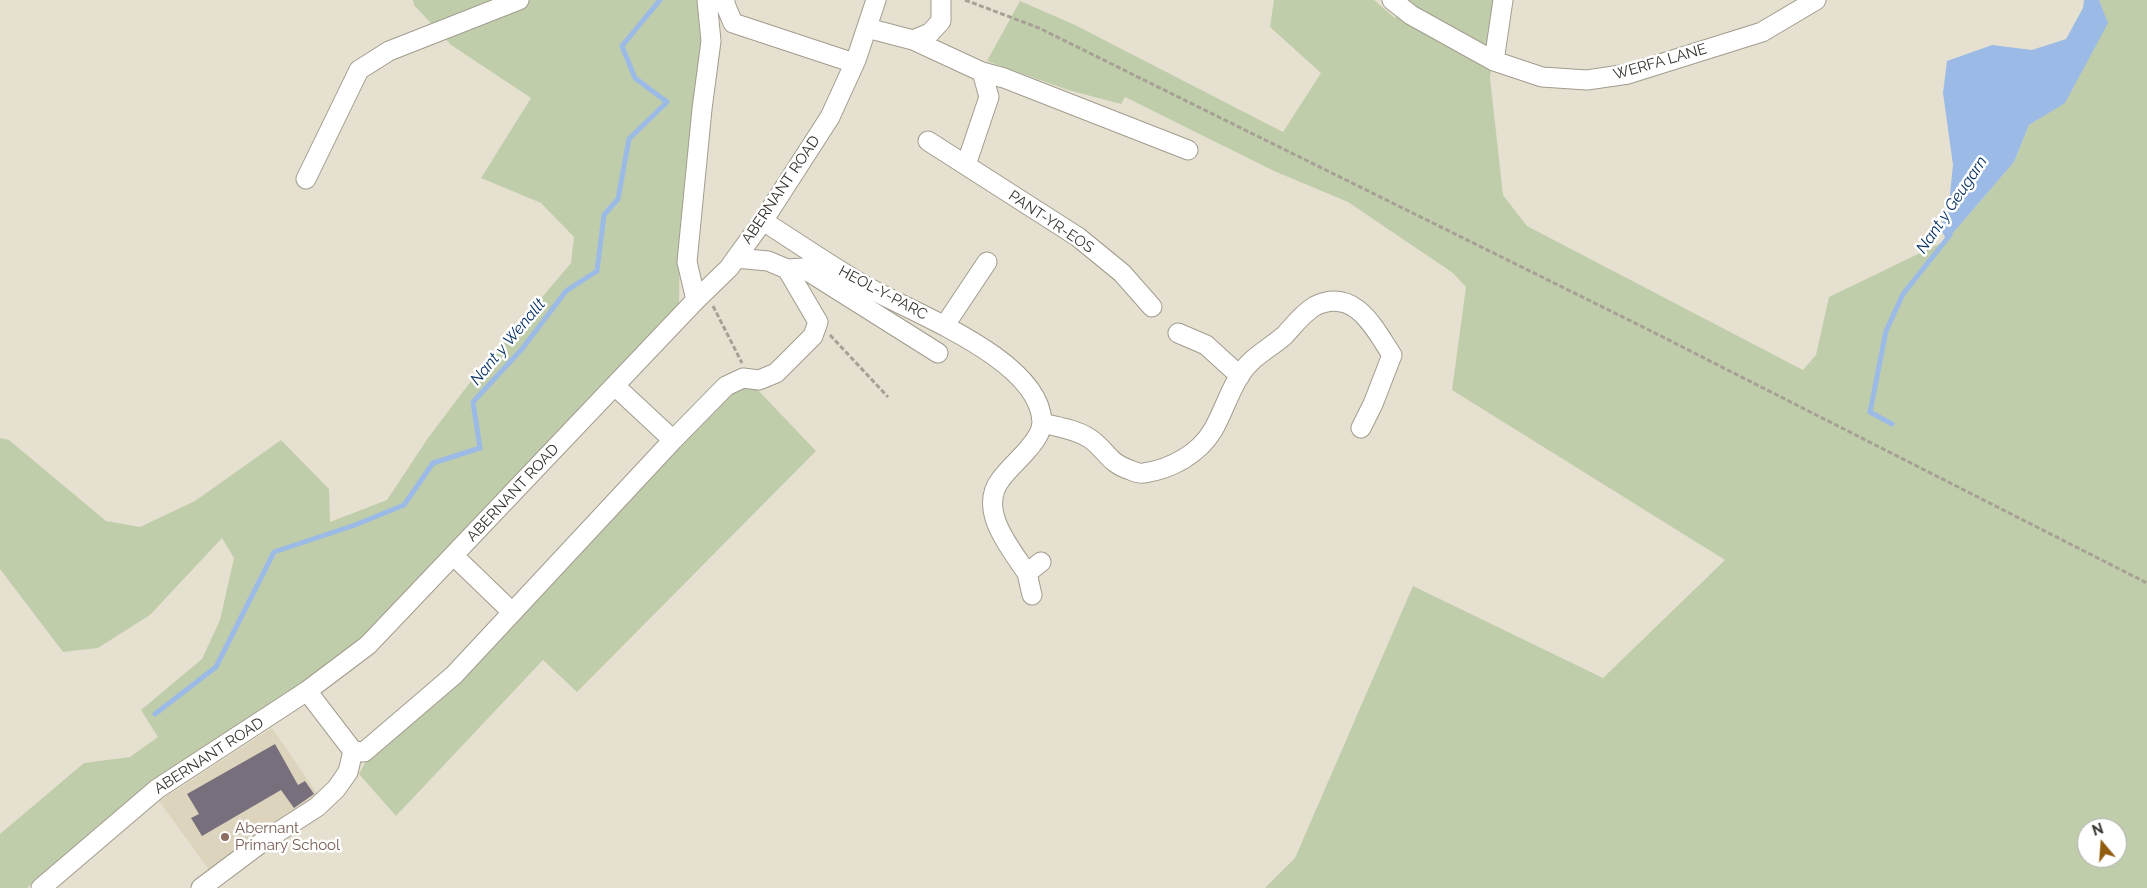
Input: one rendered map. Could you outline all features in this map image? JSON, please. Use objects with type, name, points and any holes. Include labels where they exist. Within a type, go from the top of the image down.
[{"type":"street","points":[[306,179],[359,70],[389,51],[519,0]]},
{"type":"street","points":[[696,300],[687,262],[710,41],[707,0]]},
{"type":"street","points":[[725,0],[724,4],[733,23],[854,63]]},
{"type":"street","name":"ABERNANT ROAD","points":[[41,888],[157,788],[307,691],[368,645],[696,300],[729,268],[763,221],[830,117],[854,63],[876,0]]},
{"type":"street","points":[[913,40],[930,33],[941,21],[941,0]]},
{"type":"street","name":"WERFA LANE","points":[[1392,0],[1411,15],[1494,61],[1542,77],[1587,80],[1628,74],[1762,32],[1816,0]]},
{"type":"street","points":[[1494,61],[1503,0]]},
{"type":"street","points":[[866,28],[913,40],[982,72],[1004,78],[1188,150]]},
{"type":"street","points":[[966,165],[989,97],[982,72]]},
{"type":"street","name":"PANT-YR-EOS","points":[[928,141],[1078,237],[1122,273],[1152,307]]},
{"type":"street","name":"HEOL-Y-PARC","points":[[763,221],[862,284],[900,305],[945,325],[1005,364],[1027,385],[1039,405],[1042,423]]},
{"type":"street","points":[[736,258],[768,261],[787,269],[803,268],[938,353]]},
{"type":"street","points":[[945,325],[987,262]]},
{"type":"street","points":[[307,691],[353,751],[364,752],[454,675],[673,440],[726,386],[743,378],[759,380],[776,373],[813,336],[818,322],[787,269]]},
{"type":"street","points":[[1032,595],[1034,568],[1005,542],[994,517],[993,495],[1000,480],[1036,440],[1042,423],[1075,430],[1091,438],[1118,467],[1141,474],[1164,470],[1191,454],[1212,432],[1240,376],[1254,357],[1284,336],[1302,316],[1315,306],[1337,301],[1358,308],[1371,323],[1392,355],[1373,404],[1361,428]]},
{"type":"street","points":[[1178,333],[1206,345],[1240,376]]},
{"type":"street","points":[[614,386],[673,440]]},
{"type":"street","points":[[454,556],[512,612]]},
{"type":"street","points":[[201,888],[317,806],[336,789],[348,772],[353,751]]},
{"type":"path","points":[[966,0],[1039,28],[1638,324],[2147,583]]},
{"type":"path","points":[[696,300],[712,305],[743,366],[743,378]]},
{"type":"path","points":[[818,322],[888,397]]},
{"type":"shaded area","name":"Abernant Primary School","points":[[272,728],[321,799],[212,874],[159,801]]},
{"type":"green space","points":[[413,0],[702,0],[703,42],[680,231],[679,306],[363,638],[331,665],[148,784],[27,888],[0,888],[0,834],[84,763],[130,757],[158,737],[141,710],[202,659],[220,620],[234,558],[222,538],[150,615],[98,648],[63,652],[0,569],[0,438],[9,440],[106,521],[140,527],[195,501],[281,440],[329,489],[330,522],[387,500],[428,438],[471,381],[571,263],[574,237],[541,203],[481,178],[531,98],[451,45],[414,5]]},
{"type":"green space","points":[[1274,0],[1374,0],[1395,18],[1408,0],[1499,0],[1490,78],[1503,195],[1527,226],[1803,370],[1816,355],[1829,297],[1947,240],[2014,162],[2029,125],[2065,102],[2107,23],[2099,0],[2147,0],[2147,888],[1265,888],[1295,858],[1413,586],[1603,678],[1725,560],[1452,390],[1466,287],[1453,273],[1348,202],[1274,171],[1125,97],[1121,104],[1068,90],[987,61],[1020,1],[1075,25],[1283,132],[1321,73],[1270,27]]},
{"type":"green space","points":[[741,384],[755,387],[816,451],[577,692],[543,660],[396,816],[359,774],[366,761],[727,389]]},
{"type":"water","points":[[2084,0],[2099,0],[2108,23],[2065,103],[2029,125],[2014,162],[1947,240],[1939,227],[1948,213],[1953,165],[1943,93],[1947,61],[1992,45],[2032,50],[2066,39],[2083,8]]},
{"type":"building","points":[[275,744],[298,785],[305,781],[314,794],[294,808],[281,790],[202,836],[191,818],[199,814],[187,794]]},
{"type":"waterway","name":"Nant y Wenallt","points":[[155,714],[216,667],[274,552],[355,525],[404,505],[433,463],[480,448],[473,402],[522,349],[566,291],[597,271],[604,215],[618,199],[629,139],[667,102],[635,78],[622,46],[660,0]]},
{"type":"waterway","name":"Nant y Geugarn","points":[[1892,424],[1870,412],[1886,331],[1903,294],[1950,235]]},
{"type":"place","name":"Abernant Primary School","points":[[225,837]]}]
